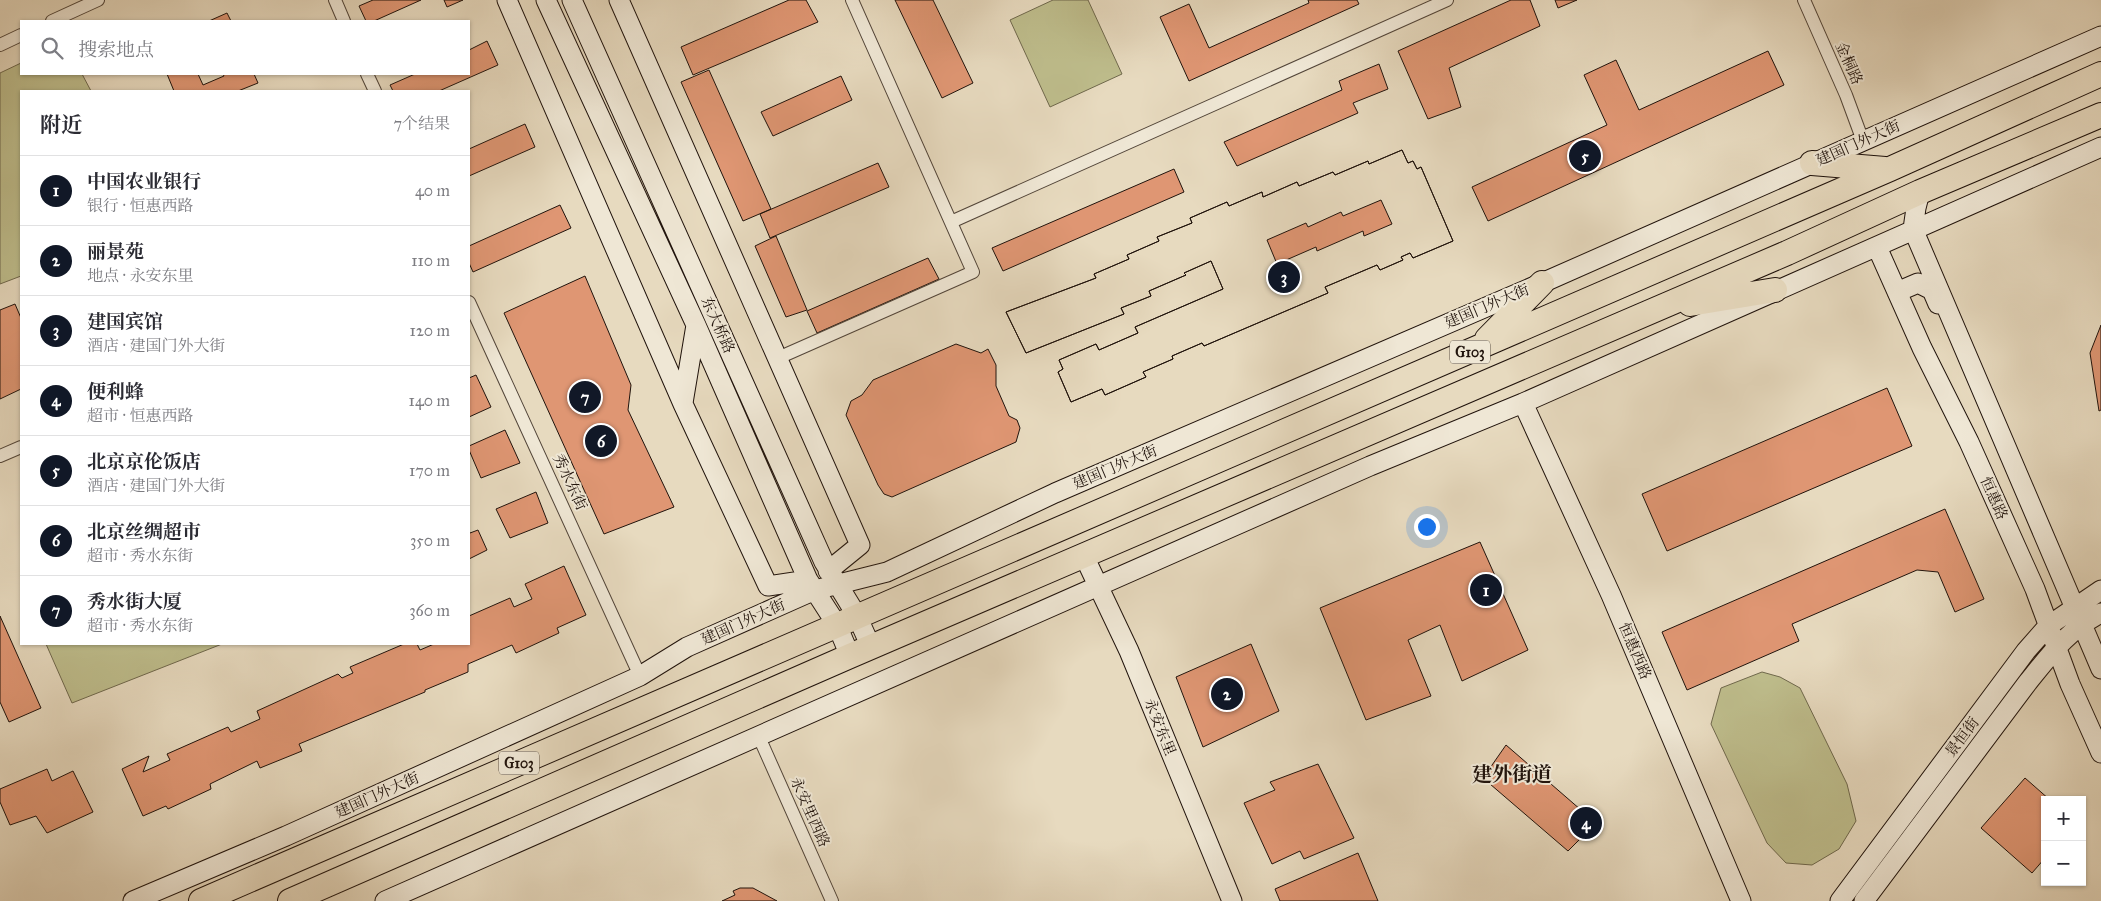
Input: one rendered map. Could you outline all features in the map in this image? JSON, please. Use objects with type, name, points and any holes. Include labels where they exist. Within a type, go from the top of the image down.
[{"type":"highway","name":"建国门外大街","points":[[207,898],[1890,169],[2101,74]]},
{"type":"highway","name":"G103","points":[[290,901],[861,652],[1787,253],[1920,192],[2101,115]]},
{"type":"highway","points":[[1812,163],[1890,169]]},
{"type":"highway","points":[[1477,348],[1542,283]]},
{"type":"highway","points":[[1656,309],[1776,290]]},
{"type":"street","points":[[54,20],[98,0]]},
{"type":"street","points":[[335,0],[344,20]]},
{"type":"street","points":[[507,0],[683,404],[768,586],[812,585]]},
{"type":"street","name":"东大桥路","points":[[546,0],[696,326],[812,585],[847,620]]},
{"type":"street","name":"东大桥路","points":[[572,0],[833,578],[847,620],[861,652]]},
{"type":"street","points":[[620,0],[860,545],[833,578]]},
{"type":"street","points":[[778,358],[973,272],[852,0]]},
{"type":"street","points":[[951,222],[1447,0]]},
{"type":"street","name":"金桐路","points":[[1804,0],[1846,95],[1863,140]]},
{"type":"street","points":[[0,45],[20,35]]},
{"type":"street","name":"建国门外大街","points":[[133,901],[286,836],[640,676],[687,647],[812,585],[833,578],[887,572],[1055,493],[1542,283],[2101,36]]},
{"type":"street","points":[[367,75],[375,90]]},
{"type":"street","points":[[385,901],[1361,470],[1523,403],[2101,147]]},
{"type":"street","points":[[1913,230],[1920,192]]},
{"type":"street","name":"恒惠路","points":[[1913,230],[2101,669]]},
{"type":"street","name":"恒惠路","points":[[1877,246],[1922,348],[1969,442],[2035,589],[2070,684],[2101,753]]},
{"type":"street","points":[[1897,292],[1918,283],[1932,290],[1956,346],[1993,415]]},
{"type":"street","name":"秀水东街","points":[[470,305],[640,676]]},
{"type":"street","points":[[683,404],[696,326]]},
{"type":"street","name":"恒惠西路","points":[[1523,403],[1611,595],[1741,901]]},
{"type":"street","points":[[0,456],[20,446]]},
{"type":"street","name":"永安东里","points":[[1084,556],[1129,651],[1232,901]]},
{"type":"street","name":"景恒街","points":[[1864,901],[2079,615],[2101,590]]},
{"type":"street","name":"景恒街","points":[[1840,901],[2026,651],[2048,626],[2079,615],[2101,613]]},
{"type":"street","name":"永安里西路","points":[[758,737],[832,901]]},
{"type":"street","points":[[207,898],[286,836]]},
{"type":"shaded area","points":[[1053,0],[1088,0],[1122,74],[1050,107],[1010,20]]},
{"type":"shaded area","points":[[20,63],[20,75],[83,75],[90,90],[20,90],[20,276],[0,284],[0,73]]},
{"type":"shaded area","points":[[46,645],[219,645],[72,703]]},
{"type":"shaded area","points":[[1762,672],[1780,677],[1800,688],[1847,784],[1856,821],[1839,849],[1812,865],[1786,863],[1767,843],[1711,724],[1721,688]]},
{"type":"building","points":[[373,0],[421,0],[376,20],[366,20],[359,6]]},
{"type":"building","points":[[444,0],[463,0],[447,7]]},
{"type":"building","points":[[789,0],[806,0],[818,22],[693,75],[681,47]]},
{"type":"building","points":[[895,0],[933,0],[973,83],[942,98]]},
{"type":"building","points":[[1308,0],[1357,0],[1359,4],[1189,81],[1160,17],[1189,4],[1209,48],[1309,3]]},
{"type":"building","points":[[1511,0],[1530,0],[1540,26],[1449,68],[1461,107],[1428,119],[1398,51]]},
{"type":"building","points":[[1555,0],[1577,0],[1558,8]]},
{"type":"building","points":[[227,13],[230,20],[211,20]]},
{"type":"building","points":[[487,41],[498,65],[441,90],[392,90],[390,85],[413,75],[470,75],[470,50]]},
{"type":"building","points":[[1768,51],[1784,85],[1488,221],[1472,187],[1607,125],[1584,75],[1616,60],[1639,110]]},
{"type":"building","points":[[1379,64],[1388,89],[1353,103],[1358,113],[1237,166],[1224,142],[1342,90],[1339,81]]},
{"type":"building","points":[[709,70],[771,209],[743,221],[681,82]]},
{"type":"building","points":[[167,75],[198,75],[203,85],[224,75],[254,75],[258,83],[240,90],[174,90]]},
{"type":"building","points":[[841,76],[852,100],[773,136],[761,112]]},
{"type":"building","points":[[525,124],[535,147],[470,176],[470,149]]},
{"type":"building","points":[[1402,150],[1408,163],[1413,161],[1417,169],[1421,167],[1453,241],[1413,258],[1410,253],[1401,257],[1403,260],[1380,270],[1377,265],[1325,287],[1328,293],[1204,346],[1202,343],[1172,356],[1173,359],[1143,372],[1146,377],[1105,395],[1102,389],[1071,402],[1058,372],[1063,369],[1059,360],[1096,344],[1099,350],[1138,333],[1135,327],[1223,289],[1211,261],[1184,273],[1186,275],[1149,291],[1151,296],[1121,308],[1124,314],[1026,353],[1006,312],[1096,278],[1094,274],[1129,259],[1127,255],[1159,241],[1157,237],[1192,223],[1190,218],[1227,202],[1229,206],[1262,192],[1263,197],[1297,182],[1299,186],[1333,172],[1335,175],[1368,161],[1369,164]],"holes":[[[1381,200],[1392,224],[1364,236],[1363,231],[1317,251],[1316,247],[1277,264],[1267,240],[1306,223],[1308,227],[1341,212],[1343,216]]]},
{"type":"building","points":[[1402,150],[1408,163],[1413,161],[1417,169],[1421,167],[1453,241],[1413,258],[1410,253],[1401,257],[1403,260],[1380,270],[1377,265],[1325,287],[1328,293],[1204,346],[1202,343],[1172,356],[1173,359],[1143,372],[1146,377],[1105,395],[1102,389],[1071,402],[1058,372],[1063,369],[1059,360],[1096,344],[1099,350],[1138,333],[1135,327],[1223,289],[1211,261],[1184,273],[1186,275],[1149,291],[1151,296],[1121,308],[1124,314],[1026,353],[1006,312],[1096,278],[1094,274],[1129,259],[1127,255],[1159,241],[1157,237],[1192,223],[1190,218],[1227,202],[1229,206],[1262,192],[1263,197],[1297,182],[1299,186],[1333,172],[1335,175],[1368,161],[1369,164]]},
{"type":"building","points":[[878,163],[889,187],[770,238],[760,214]]},
{"type":"building","points":[[1174,169],[1184,192],[1003,271],[992,248]]},
{"type":"building","points":[[560,205],[571,228],[473,272],[470,265],[470,246]]},
{"type":"building","points":[[776,236],[807,310],[786,317],[755,246]]},
{"type":"building","points":[[928,258],[939,279],[817,333],[807,311]]},
{"type":"building","points":[[585,276],[631,385],[628,410],[674,507],[604,534],[504,313]]},
{"type":"building","points":[[15,304],[20,316],[20,389],[0,399],[0,310]]},
{"type":"building","points":[[2101,325],[2101,410],[2099,411],[2090,353]]},
{"type":"building","points":[[956,344],[981,353],[988,349],[996,365],[996,386],[1009,416],[1017,420],[1020,428],[1016,442],[892,497],[884,494],[878,485],[846,415],[851,401],[862,395],[873,380]]},
{"type":"building","points":[[476,375],[491,407],[470,417],[470,378]]},
{"type":"building","points":[[1887,388],[1912,446],[1667,551],[1642,494]]},
{"type":"building","points":[[505,430],[520,463],[481,478],[470,452],[470,446]]},
{"type":"building","points":[[536,492],[548,523],[510,538],[496,509]]},
{"type":"building","points":[[1945,509],[1984,599],[1955,612],[1938,572],[1917,570],[1792,624],[1799,641],[1687,690],[1662,632]]},
{"type":"building","points":[[478,530],[487,550],[470,558],[470,533]]},
{"type":"building","points":[[1480,542],[1528,650],[1462,681],[1440,625],[1408,640],[1431,696],[1366,720],[1320,608]]},
{"type":"building","points":[[564,566],[586,615],[557,628],[559,633],[516,653],[512,645],[468,664],[468,672],[425,690],[425,692],[299,744],[302,751],[260,768],[257,761],[210,784],[211,789],[168,809],[166,806],[143,816],[122,769],[149,756],[143,772],[170,760],[167,754],[228,727],[231,732],[260,719],[257,711],[338,674],[342,678],[353,673],[350,667],[402,645],[418,645],[420,650],[432,645],[470,645],[470,616],[510,598],[514,607],[532,599],[525,584]]},
{"type":"building","points":[[0,616],[41,708],[9,722],[0,702]]},
{"type":"building","points":[[1251,644],[1279,711],[1203,747],[1176,677]]},
{"type":"building","points":[[1506,745],[1596,823],[1568,851],[1483,778]]},
{"type":"building","points":[[1318,764],[1354,838],[1304,859],[1300,851],[1272,864],[1244,803],[1275,790],[1270,782]]},
{"type":"building","points":[[47,769],[52,781],[73,771],[93,812],[47,833],[36,816],[10,825],[0,802],[0,789]]},
{"type":"building","points":[[2025,778],[2045,796],[2041,796],[2041,863],[2032,873],[1981,828]]},
{"type":"building","points":[[1358,853],[1378,901],[1280,901],[1275,889]]},
{"type":"building","points":[[740,888],[753,888],[777,901],[722,901],[735,895],[733,891]]},
{"type":"place","name":"北京京伦饭店","points":[[1585,156]]},
{"type":"place","name":"建国宾馆","points":[[1284,277]]},
{"type":"place","name":"秀水街大厦","points":[[585,397]]},
{"type":"place","name":"北京丝绸超市","points":[[601,441]]},
{"type":"place","name":"中国农业银行","points":[[1486,590]]},
{"type":"place","name":"丽景苑","points":[[1227,694]]},
{"type":"place","name":"便利蜂","points":[[1586,823]]},
{"type":"district","name":"建外街道","points":[[1512,774]]}]
